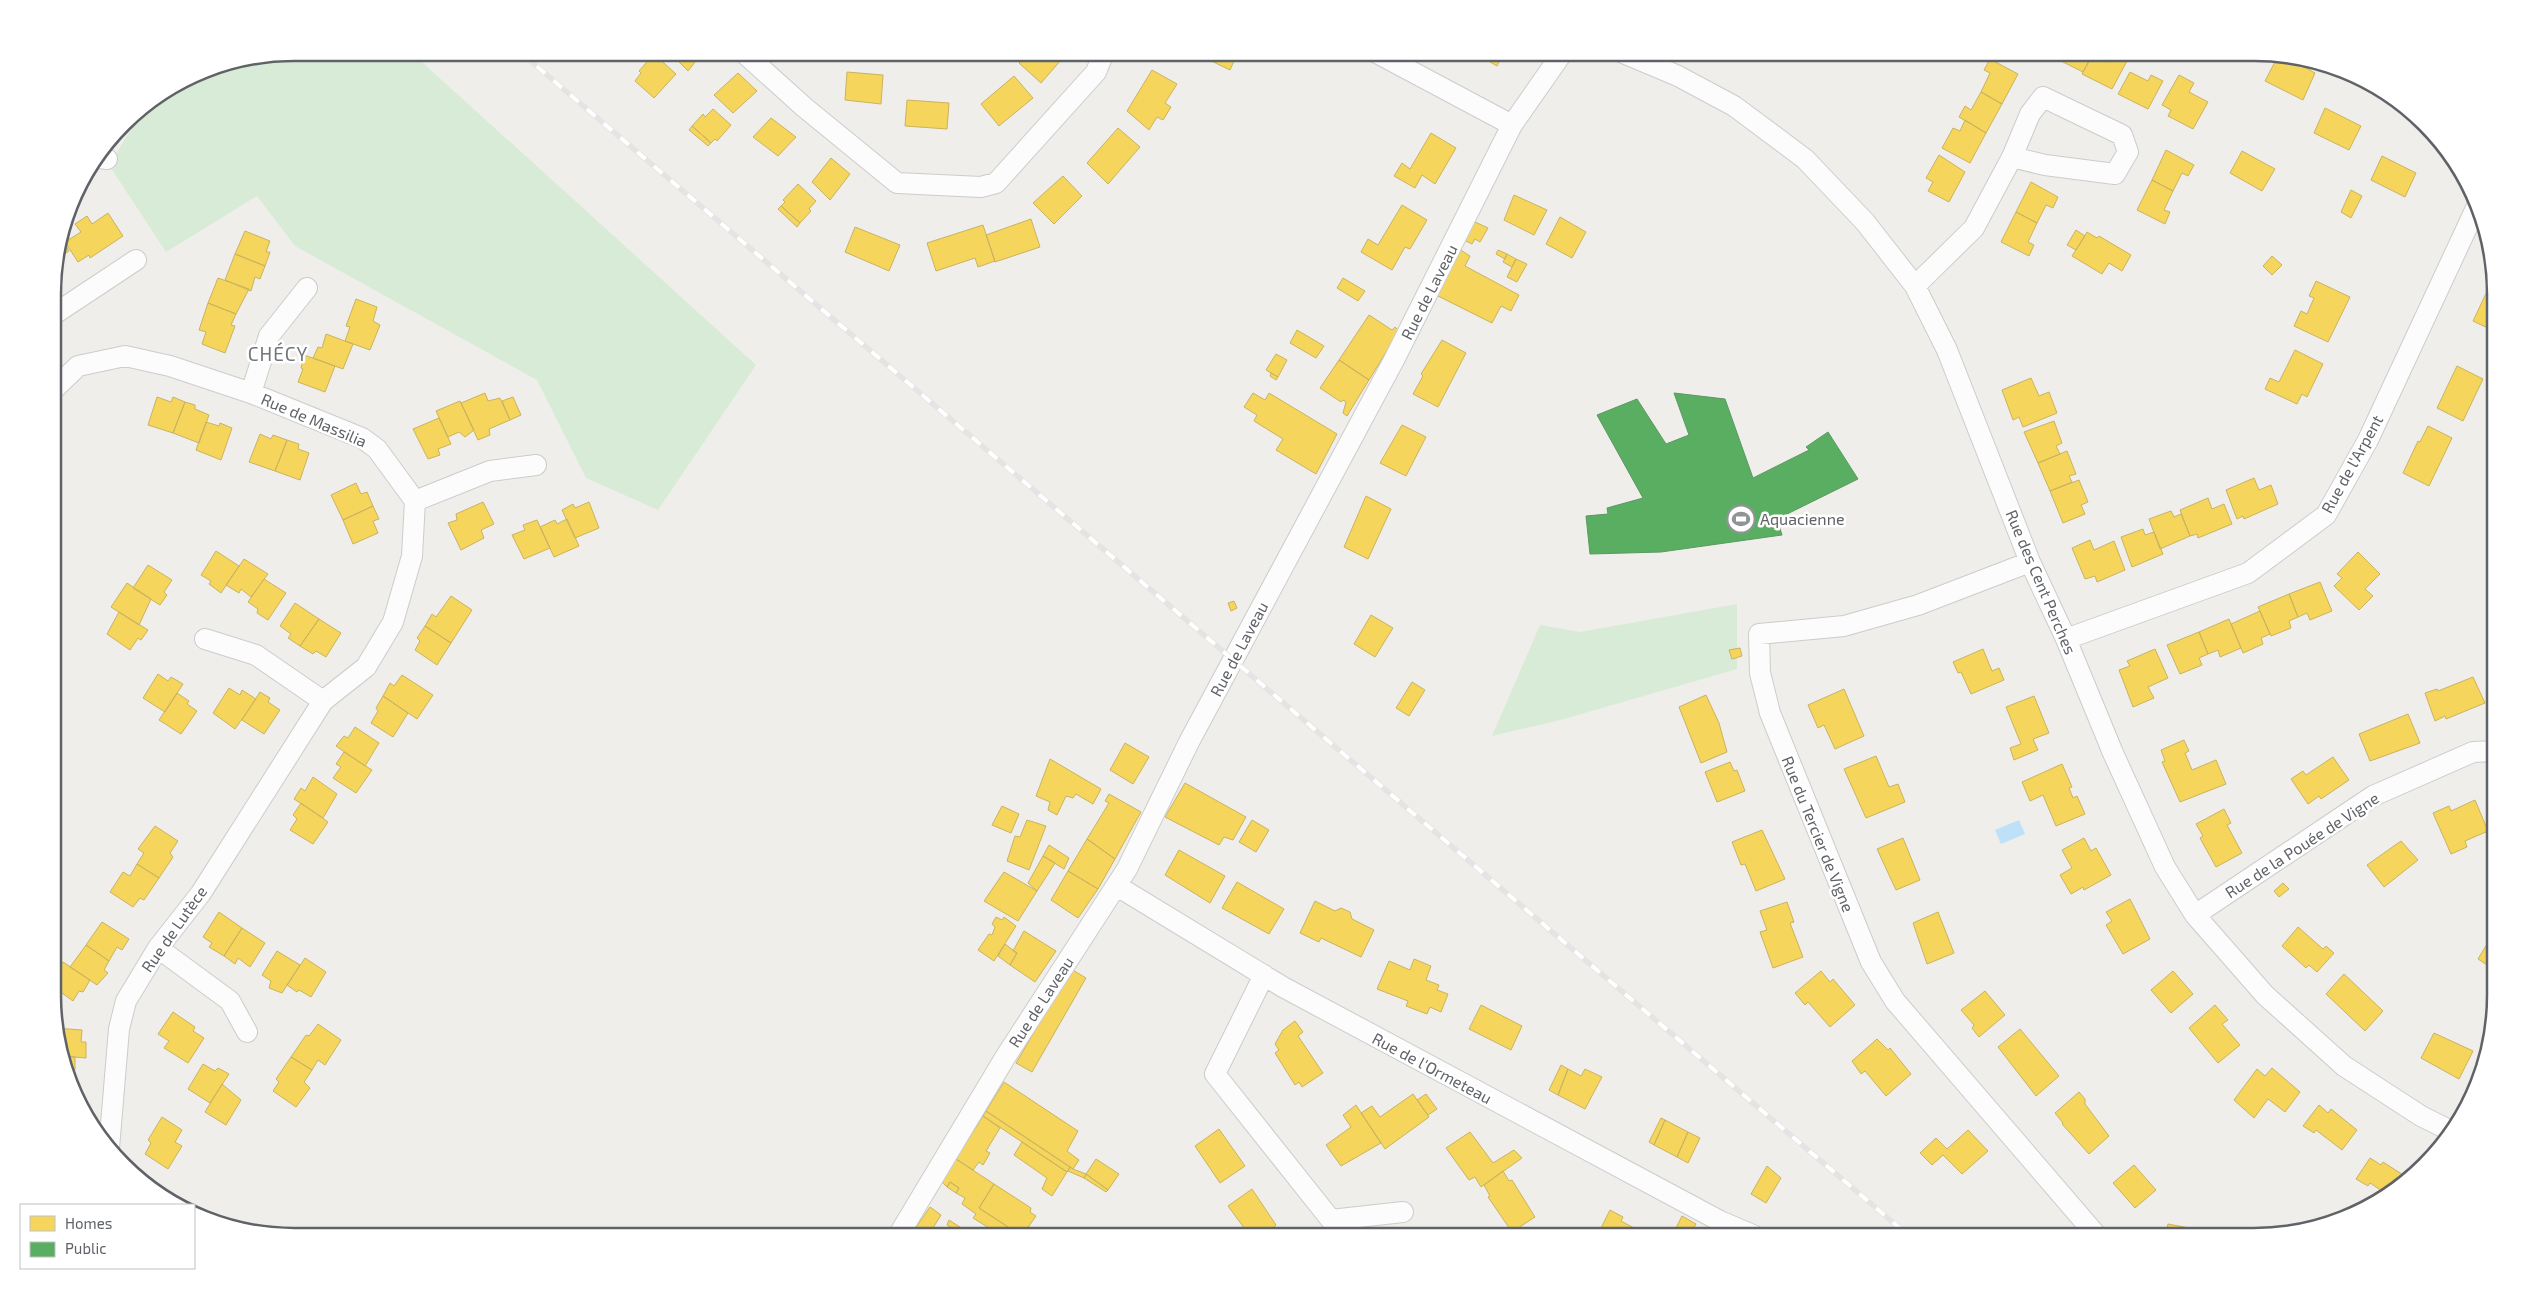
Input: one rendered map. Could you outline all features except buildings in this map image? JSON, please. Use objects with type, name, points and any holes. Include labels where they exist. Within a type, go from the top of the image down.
[{"type":"street","points":[[753,61],[804,107],[897,183],[981,187],[996,183],[1096,72],[1100,61]]},
{"type":"street","points":[[1392,61],[1512,125]]},
{"type":"street","name":"Rue de Laveau","points":[[903,1228],[1011,1048],[1117,886],[1189,742],[1394,360],[1512,125],[1557,61]]},
{"type":"street","name":"Rue des Cent Perches","points":[[1642,61],[1678,76],[1734,106],[1805,159],[1865,222],[1915,286],[1947,350],[2030,562],[2066,639],[2113,753],[2165,866],[2195,915],[2265,995],[2344,1066],[2420,1116],[2444,1128]]},
{"type":"street","points":[[1915,286],[1974,228],[2012,157],[2030,114],[2043,97],[2122,135],[2128,152],[2115,174],[2045,165],[2012,157]]},
{"type":"street","name":"Rue de l'Arpent","points":[[2066,639],[2248,573],[2326,515],[2368,440],[2473,216]]},
{"type":"street","points":[[61,310],[136,260]]},
{"type":"street","points":[[251,393],[269,336],[307,288]]},
{"type":"street","name":"Rue de Massilia","points":[[61,382],[78,366],[125,356],[170,366],[251,393],[362,438],[377,449],[416,501]]},
{"type":"street","points":[[205,639],[256,655],[323,701],[366,667],[393,622],[412,556],[416,501],[490,470],[536,464]]},
{"type":"street","name":"Rue du Tercier de Vigne","points":[[2030,562],[1918,605],[1844,626],[1759,634],[1760,673],[1770,713],[1790,767],[1871,962],[1895,1001],[2090,1228]]},
{"type":"street","name":"Rue de Lutèce","points":[[110,1137],[119,1029],[126,1001],[158,948],[201,893],[323,701]]},
{"type":"street","name":"Rue de la Pouée de Vigne","points":[[2195,915],[2373,796],[2472,752],[2487,751]]},
{"type":"street","name":"Rue de l'Ormeteau","points":[[1117,886],[1264,975],[1460,1083],[1736,1228]]},
{"type":"street","points":[[158,948],[230,1001],[248,1032]]},
{"type":"street","points":[[1264,975],[1215,1074],[1331,1220],[1403,1212]]},
{"type":"green space","points":[[295,61],[421,61],[756,365],[658,510],[586,478],[537,380],[295,246],[257,196],[166,252],[109,165],[132,128],[153,109],[191,85],[234,69],[264,63]]},
{"type":"green space","points":[[1737,604],[1737,669],[1564,719],[1492,736],[1540,625],[1580,632]]},
{"type":"water","points":[[2019,820],[2025,834],[2001,844],[1995,830]]},
{"type":"railway","points":[[531,61],[1900,1228]]},
{"type":"place","name":"Aquacienne","points":[[1741,519]]},
{"type":"district","name":"CHÉCY","points":[[278,354]]}]
